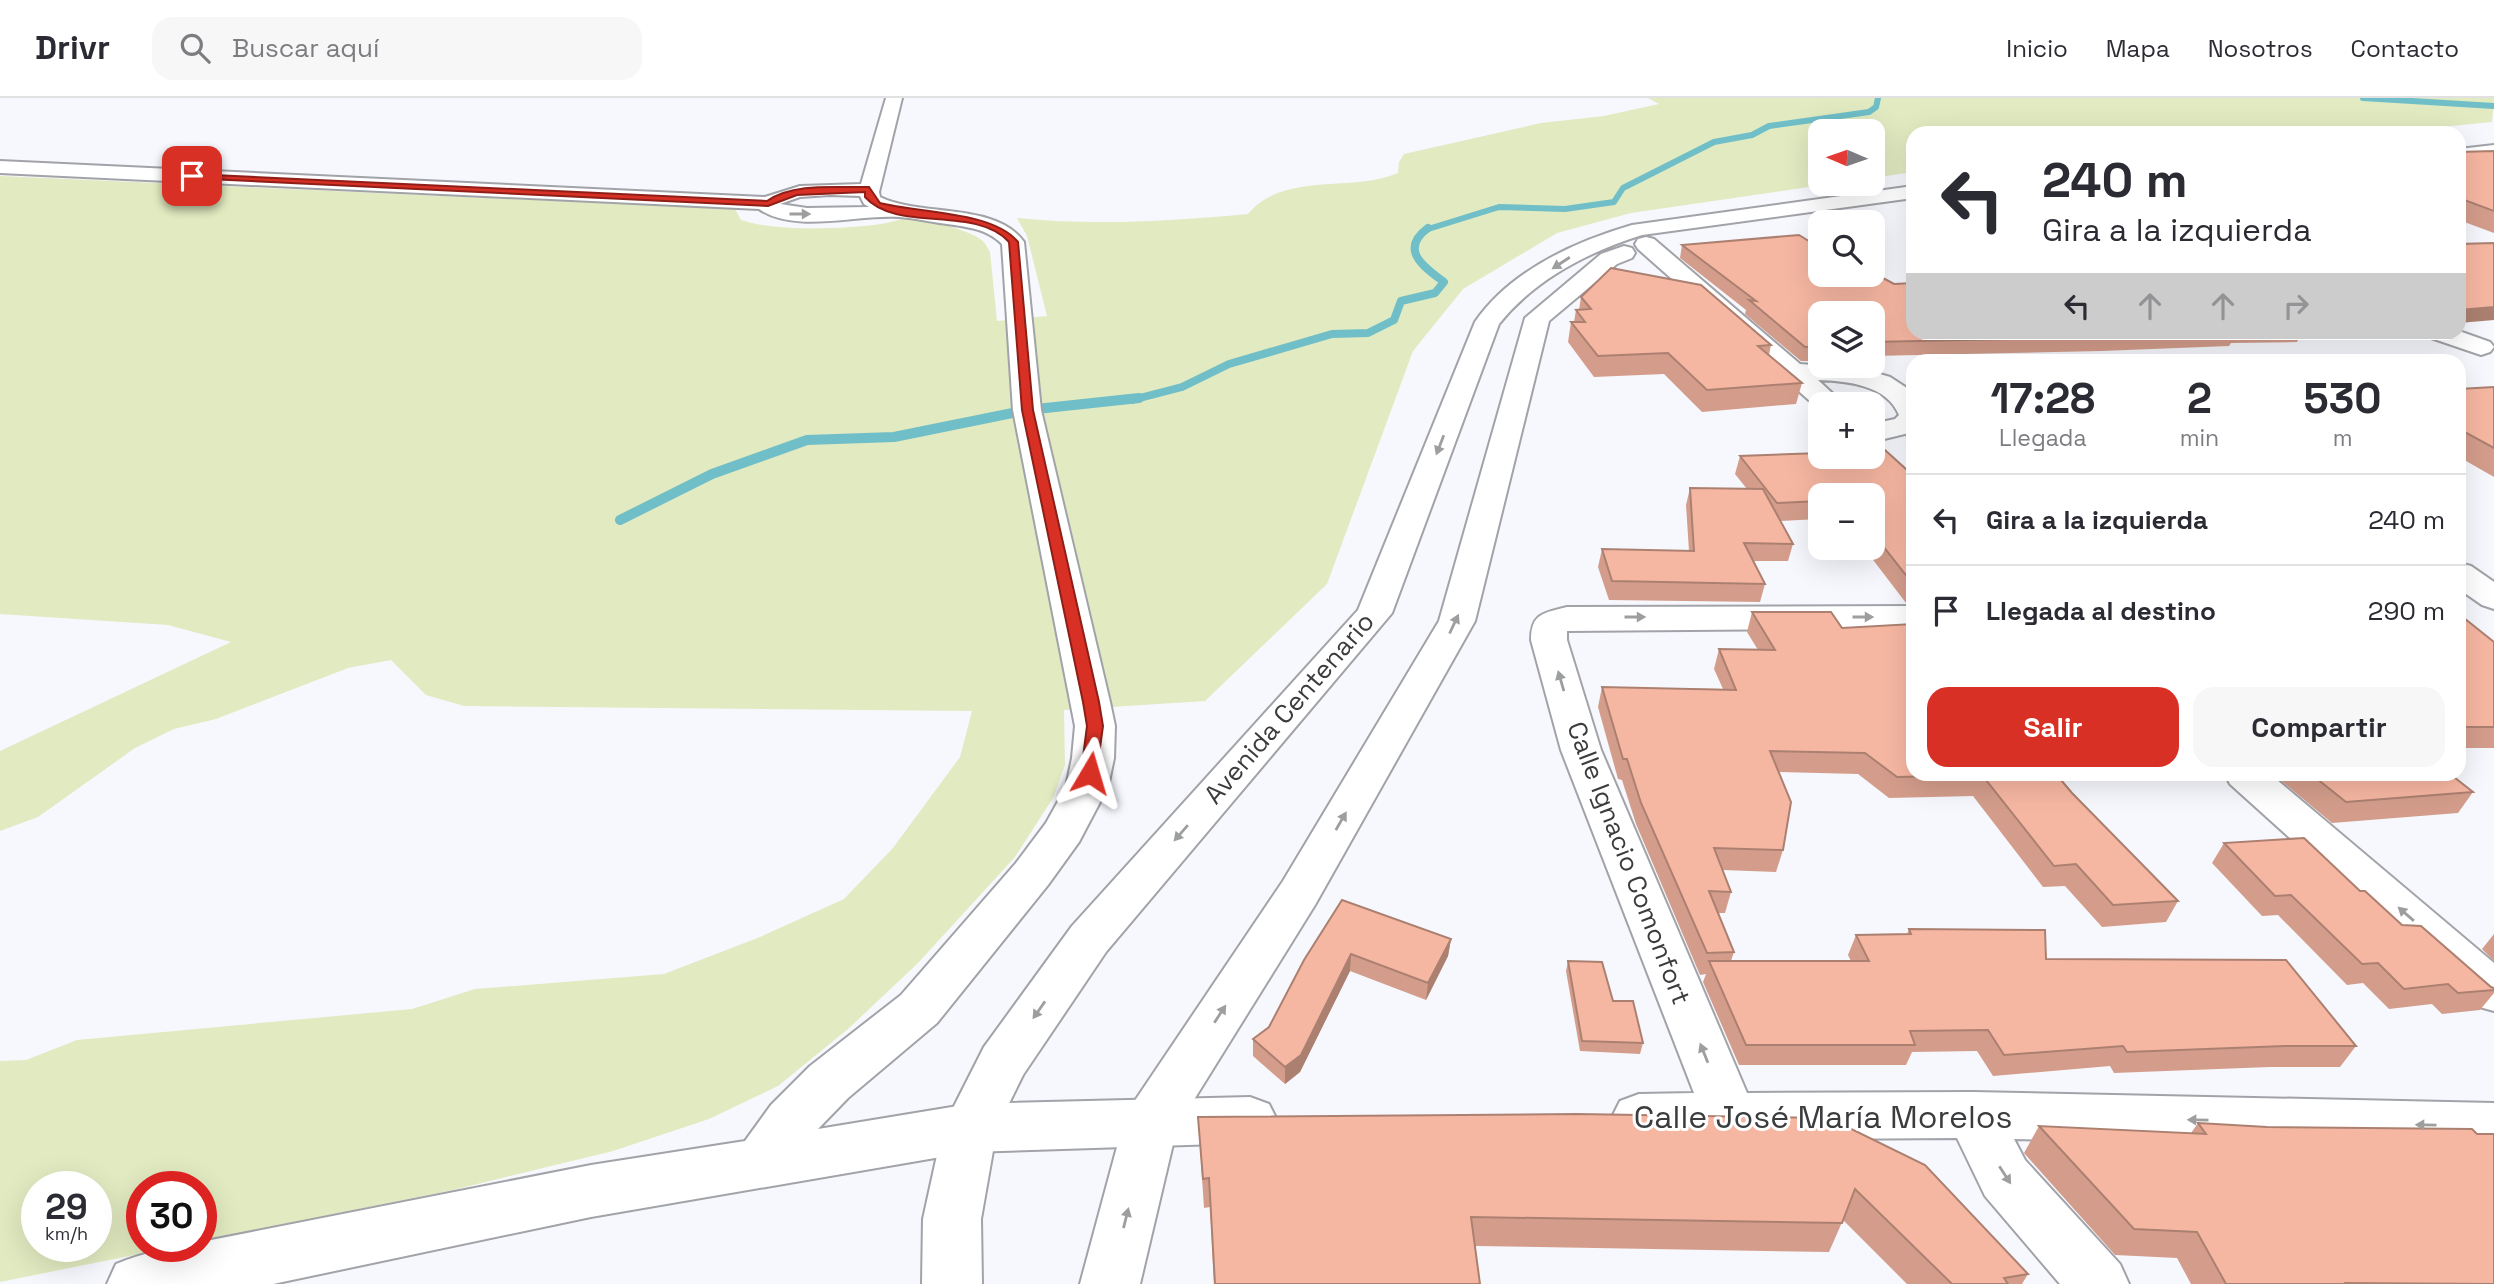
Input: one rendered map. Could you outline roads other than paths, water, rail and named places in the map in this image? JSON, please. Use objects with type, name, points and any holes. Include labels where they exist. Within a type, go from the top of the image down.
[{"type":"street","points":[[761,1164],[790,1121],[829,1082],[919,1009],[1032,874],[1064,831],[1087,787],[1093,758],[1095,726],[1091,702],[1027,410],[1013,242],[1005,233],[983,224],[902,211],[877,205],[869,197],[894,98]]},
{"type":"street","points":[[2470,135],[2494,132]]},
{"type":"street","points":[[2466,153],[2494,150]]},
{"type":"street","points":[[0,167],[768,203],[797,192],[869,190]]},
{"type":"street","name":"Avenida Centenario","points":[[952,1284],[952,1219],[970,1128],[1003,1062],[1088,939],[1374,613],[1487,322],[1496,309],[1513,293],[1605,238],[1639,229],[1906,193]]},
{"type":"street","points":[[768,203],[772,210],[790,214],[902,211]]},
{"type":"street","points":[[1110,1284],[1151,1121],[1299,893],[1457,621],[1537,318],[1609,258],[1646,244],[1808,226]]},
{"type":"street","points":[[1646,244],[1816,392]]},
{"type":"street","points":[[2458,340],[2491,353]]},
{"type":"street","points":[[2466,363],[2491,353]]},
{"type":"street","points":[[1793,372],[1834,372],[1860,377],[1906,394]]},
{"type":"street","points":[[1885,430],[1906,424]]},
{"type":"street","points":[[2466,578],[2494,599]]},
{"type":"street","points":[[2466,601],[2494,599]]},
{"type":"street","name":"Calle Ignacio Comonfort","points":[[1730,1116],[1581,750],[1549,640],[1549,625],[1567,618],[1906,617]]},
{"type":"street","points":[[2253,781],[2494,992]]},
{"type":"street","points":[[1973,1115],[2005,1178],[2099,1284]]},
{"type":"street","name":"Calle José María Morelos","points":[[1592,1117],[1973,1115],[2494,1126]]},
{"type":"street","points":[[137,1284],[592,1191],[970,1128],[1151,1121],[1303,1119]]},
{"type":"waterway","points":[[1426,230],[1499,207],[1565,209],[1614,202],[1623,188],[1714,142],[1752,135],[1769,126],[1869,112],[1876,107],[1878,98]]},
{"type":"waterway","points":[[2363,98],[2494,106]]},
{"type":"waterway","points":[[1132,400],[1182,387],[1229,364],[1332,334],[1368,333],[1394,320],[1401,301],[1435,293],[1444,282],[1423,265],[1415,251],[1419,236],[1426,230]]},
{"type":"waterway","points":[[620,520],[712,474],[807,440],[894,437],[1027,410],[1139,398]]}]
